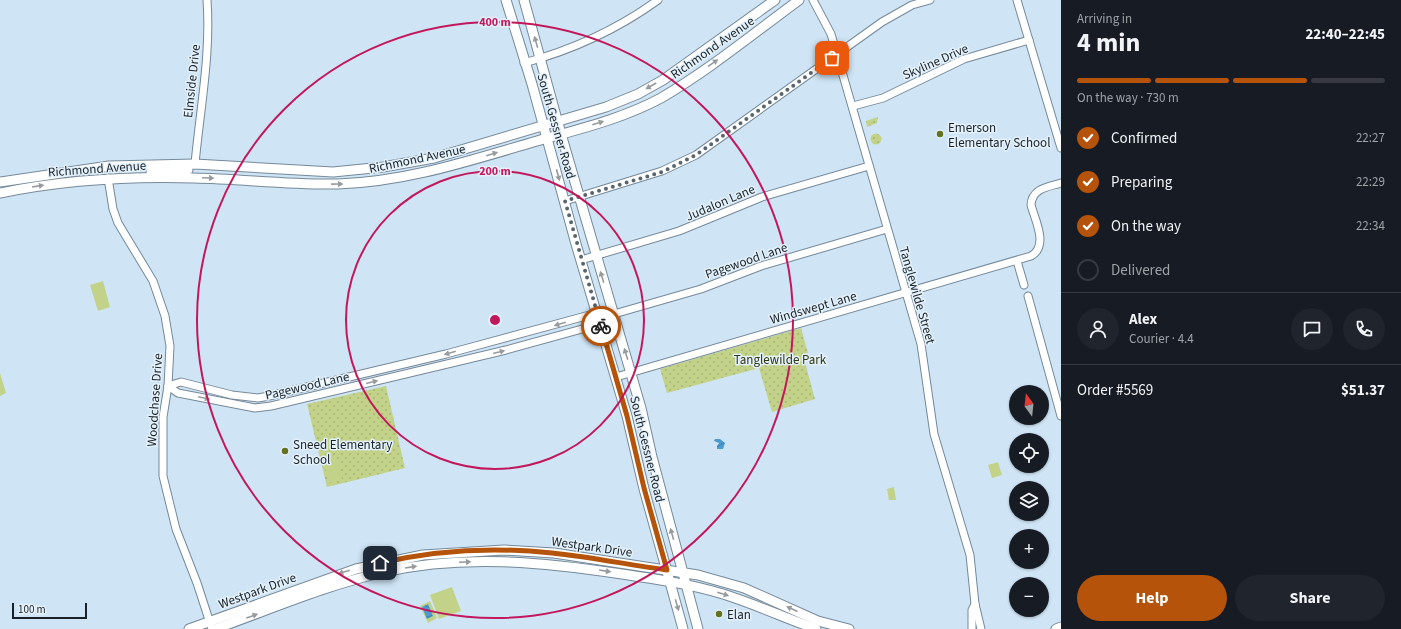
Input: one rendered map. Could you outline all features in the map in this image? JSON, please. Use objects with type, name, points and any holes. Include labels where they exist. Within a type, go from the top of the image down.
[{"type":"main road","name":"South Gessner Road","points":[[506,0],[524,63],[544,124],[581,260],[616,377],[670,582],[684,629]]},
{"type":"main road","name":"South Gessner Road","points":[[524,0],[557,121],[631,372],[685,584],[698,629]]},
{"type":"main road","name":"Richmond Avenue","points":[[0,182],[101,167],[195,164],[333,172],[360,170],[434,158],[544,124],[606,107],[638,94],[679,68],[775,0]]},
{"type":"main road","name":"Richmond Avenue","points":[[0,193],[73,180],[108,178],[193,178],[312,184],[366,183],[405,177],[462,163],[632,112],[661,98],[687,81],[799,0]]},
{"type":"main road","points":[[679,68],[687,81]]},
{"type":"main road","points":[[462,163],[463,150]]},
{"type":"main road","points":[[140,177],[147,173],[190,170],[193,169],[195,164]]},
{"type":"main road","points":[[108,178],[112,172],[138,170],[153,165]]},
{"type":"main road","points":[[279,170],[280,182]]},
{"type":"main road","points":[[16,179],[18,189]]},
{"type":"main road","points":[[638,460],[652,457]]},
{"type":"main road","points":[[504,550],[504,560]]},
{"type":"main road","name":"Westpark Drive","points":[[189,629],[210,625],[336,575],[363,567],[422,555],[504,550],[554,553],[683,572],[744,588],[827,626],[849,629]]},
{"type":"main road","points":[[581,568],[582,558]]},
{"type":"main road","name":"Westpark Drive","points":[[215,629],[340,585],[382,572],[426,564],[504,560],[581,568],[685,584],[729,596],[816,629]]},
{"type":"main road","points":[[1056,629],[1061,627]]},
{"type":"street","name":"Elmside Drive","points":[[195,164],[205,79],[208,26],[207,0]]},
{"type":"street","points":[[524,63],[591,39],[658,0]]},
{"type":"street","name":"Tanglewilde Street","points":[[813,0],[825,21],[837,54],[906,293],[923,357],[934,434],[970,555],[975,604],[981,629]]},
{"type":"street","points":[[565,201],[662,172],[696,155],[894,15],[912,5],[930,0]]},
{"type":"street","points":[[1017,0],[1061,148]]},
{"type":"street","name":"Skyline Drive","points":[[853,106],[882,98],[964,59],[1029,40]]},
{"type":"street","name":"Judalon Lane","points":[[581,260],[679,231],[762,197],[869,166]]},
{"type":"street","name":"Woodchase Drive","points":[[108,178],[113,209],[118,223],[153,281],[163,306],[168,326],[170,346],[168,386],[163,417],[163,476],[176,529],[197,583],[210,625]]},
{"type":"street","points":[[1024,284],[1017,261],[1036,253],[1041,242],[1031,205],[1034,193],[1061,183]]},
{"type":"street","name":"Pagewood Lane","points":[[168,386],[181,382],[232,394],[258,398],[269,396],[446,354],[597,313],[614,314],[701,289],[760,266],[887,230]]},
{"type":"street","name":"Windswept Lane","points":[[616,377],[1017,261]]},
{"type":"street","points":[[1028,296],[1061,416]]},
{"type":"street","name":"Pagewood Lane","points":[[168,386],[178,393],[256,408],[477,357],[601,324],[614,314]]},
{"type":"street","name":"Tanglewilde Street","points":[[972,629],[972,610],[975,604]]},
{"type":"green space","points":[[878,117],[877,123],[867,127],[866,121]]},
{"type":"green space","points":[[874,134],[878,134],[880,135],[880,143],[874,144],[871,141],[871,137]]},
{"type":"green space","points":[[103,281],[110,307],[98,311],[90,285]]},
{"type":"green space","name":"Tanglewilde Park","points":[[801,328],[808,353],[803,355],[815,399],[772,412],[759,368],[667,393],[660,369]]},
{"type":"green space","points":[[0,373],[6,393],[0,396]]},
{"type":"green space","points":[[386,386],[405,468],[327,487],[307,404]]},
{"type":"green space","points":[[336,455],[342,479],[329,483],[323,458]]},
{"type":"green space","points":[[998,462],[1002,475],[992,478],[988,465]]},
{"type":"green space","points":[[894,487],[896,500],[889,500],[887,489]]},
{"type":"green space","points":[[452,587],[461,611],[439,619],[430,595]]},
{"type":"green space","points":[[430,601],[437,618],[428,623],[420,606]]},
{"type":"water","points":[[715,439],[720,439],[725,443],[723,449],[717,449],[719,443],[714,441]]},
{"type":"water","points":[[428,604],[433,616],[427,619],[422,607]]},
{"type":"way so far","points":[[601,326],[576,244],[565,201],[662,172],[682,163],[727,135],[832,58]]},
{"type":"place","name":"Emerson Elementary School","points":[[940,134]]},
{"type":"place","name":"Sneed Elementary School","points":[[285,451]]},
{"type":"place","name":"Elan","points":[[719,614]]},
{"type":"route","points":[[380,563],[446,552],[504,550],[554,553],[667,570],[644,488],[627,416],[601,326]]}]
